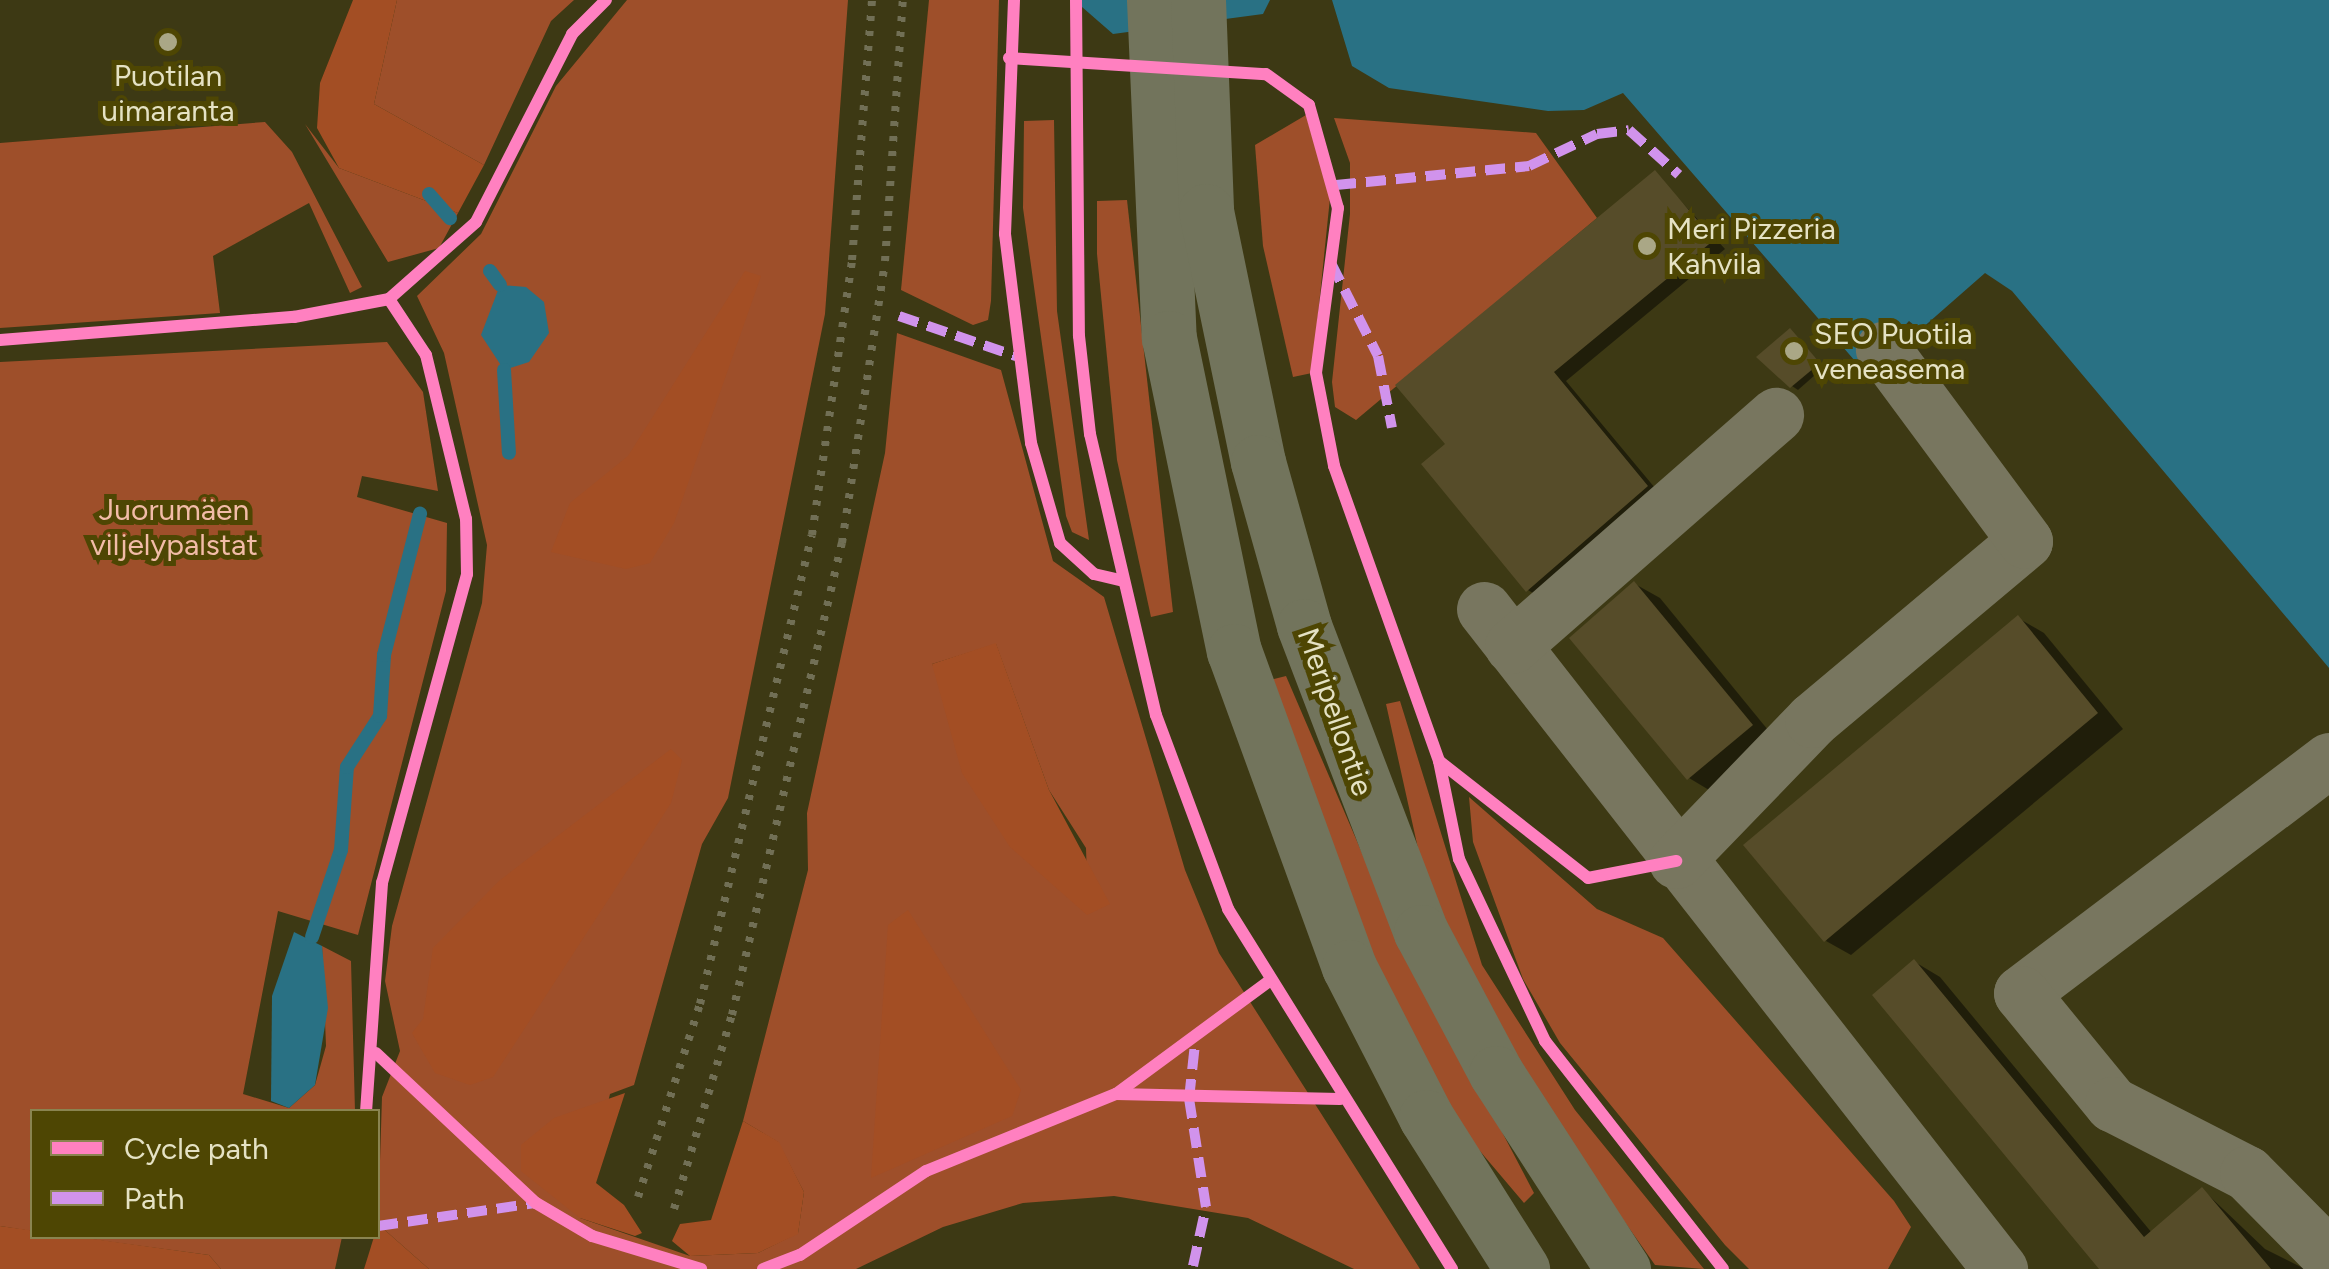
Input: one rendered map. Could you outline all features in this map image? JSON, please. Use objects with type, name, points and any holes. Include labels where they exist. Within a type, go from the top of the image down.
[{"type":"main road","points":[[1154,0],[1176,99],[1179,404],[1262,744],[1348,967],[1426,1118],[1522,1269]]},
{"type":"main road","points":[[1176,99],[1198,0]]},
{"type":"main road","name":"Meripellontie","points":[[1176,99],[1206,211],[1258,462],[1361,789],[1496,1073],[1623,1269]]},
{"type":"lane","points":[[1676,861],[1812,720],[2025,541],[1883,348]]},
{"type":"lane","points":[[1776,415],[1498,628],[1979,1261]]},
{"type":"lane","points":[[2329,760],[2020,993],[2112,1104],[2247,1173],[2329,1256]]},
{"type":"green space","points":[[397,0],[574,0],[551,21],[484,165],[374,104]]},
{"type":"green space","points":[[627,0],[848,0],[825,314],[728,798],[702,844],[634,1085],[610,1094],[580,1218],[690,1256],[758,1253],[798,1233],[804,1192],[778,1142],[743,1121],[808,870],[807,813],[885,453],[897,333],[1001,370],[1053,561],[1104,597],[1185,870],[1219,953],[1420,1269],[1354,1269],[1248,1218],[1114,1196],[1023,1203],[943,1227],[856,1269],[429,1269],[380,1226],[382,1097],[400,1051],[385,981],[392,926],[482,603],[487,545],[444,353],[417,296],[481,234],[556,86]],"holes":[[[996,644],[1049,790],[1086,848],[1088,914],[1063,892],[932,664]]]},
{"type":"green space","points":[[929,0],[999,0],[991,301],[988,320],[973,325],[901,290]]},
{"type":"green space","points":[[1306,115],[1330,198],[1312,373],[1293,377],[1263,246],[1255,145]]},
{"type":"green space","points":[[1334,118],[1536,133],[1597,218],[1356,420],[1335,407],[1332,382],[1350,214],[1350,163]]},
{"type":"green space","points":[[1054,120],[1057,311],[1089,540],[1072,532],[1066,516],[1023,208],[1024,121]]},
{"type":"green space","points":[[265,122],[292,152],[362,287],[350,293],[309,203],[213,256],[220,313],[0,328],[0,143]]},
{"type":"green space","points":[[305,124],[339,168],[458,213],[439,248],[388,262]]},
{"type":"green space","points":[[1127,200],[1173,612],[1151,617],[1117,460],[1097,254],[1097,201]]},
{"type":"green space","name":"Juorumäen viljelypalstat","points":[[387,342],[423,392],[438,491],[362,476],[357,497],[447,523],[446,591],[358,935],[278,911],[243,1094],[289,1108],[315,1085],[326,1046],[322,946],[351,961],[355,1109],[30,1109],[30,1231],[0,1226],[0,362]]},
{"type":"green space","points":[[1286,676],[1390,918],[1534,1193],[1524,1203],[1457,1124],[1369,957],[1266,681]]},
{"type":"green space","points":[[1400,701],[1482,965],[1575,1110],[1704,1269],[1655,1265],[1553,1120],[1478,992],[1423,871],[1386,704]]},
{"type":"green space","points":[[1469,797],[1597,909],[1663,938],[1894,1201],[1911,1227],[1888,1269],[1749,1269],[1725,1245],[1560,1043],[1523,979],[1473,842]]},
{"type":"green space","points":[[90,1239],[342,1239],[335,1269],[221,1269],[209,1255]]},
{"type":"shaded area","points":[[353,0],[397,0],[374,104],[484,165],[458,213],[339,168],[317,128],[320,83]]},
{"type":"shaded area","points":[[745,271],[761,276],[674,523],[650,563],[626,569],[551,552],[570,503],[628,456]]},
{"type":"shaded area","points":[[996,643],[1049,790],[1110,904],[1087,915],[1010,847],[962,773],[932,664]]},
{"type":"shaded area","points":[[671,749],[682,760],[671,803],[493,1077],[470,1085],[435,1073],[412,1033],[423,1019],[433,948],[499,881]]},
{"type":"shaded area","points":[[908,910],[1021,1090],[1012,1116],[871,1178],[888,925]]},
{"type":"shaded area","points":[[625,1093],[596,1183],[624,1205],[642,1233],[635,1236],[580,1218],[521,1171],[521,1145],[554,1118]]},
{"type":"shaded area","points":[[743,1121],[779,1142],[804,1192],[798,1234],[758,1253],[690,1256],[672,1241],[680,1224],[711,1220]]},
{"type":"shaded area","points":[[0,1226],[30,1230],[30,1239],[94,1239],[209,1255],[221,1269],[0,1269]]},
{"type":"shaded area","points":[[380,1226],[429,1269],[364,1269],[373,1239],[380,1239]]},
{"type":"water","points":[[1074,0],[1270,0],[1263,14],[1113,34]]},
{"type":"water","points":[[1332,0],[2329,0],[2329,668],[2012,291],[1985,273],[1920,330],[1909,321],[1883,349],[1855,361],[1623,93],[1584,110],[1548,111],[1389,88],[1352,66]]},
{"type":"water","points":[[500,285],[526,287],[544,302],[549,333],[529,362],[504,370],[481,335]]},
{"type":"water","points":[[294,932],[322,946],[328,1008],[315,1085],[289,1108],[271,1101],[272,996]]},
{"type":"building","points":[[1655,170],[1714,240],[1554,372],[1648,486],[1526,592],[1421,464],[1445,444],[1395,385]]},
{"type":"building","points":[[1790,328],[1820,363],[1790,388],[1756,357]]},
{"type":"building","points":[[1634,581],[1753,725],[1687,780],[1569,638]]},
{"type":"building","points":[[2018,615],[2098,713],[1824,942],[1743,845]]},
{"type":"building","points":[[1914,959],[2144,1237],[2202,1187],[2271,1269],[2099,1269],[1872,995]]},
{"type":"waterway","points":[[429,194],[450,218]]},
{"type":"waterway","points":[[490,271],[500,285]]},
{"type":"waterway","points":[[504,370],[509,453]]},
{"type":"waterway","points":[[312,937],[341,850],[347,767],[380,716],[384,655],[420,514]]},
{"type":"railway","points":[[638,1197],[700,1004],[812,535],[852,260],[872,0]]},
{"type":"railway","points":[[674,1209],[732,1015],[842,543],[885,261],[903,0]]},
{"type":"marked path","points":[[1336,185],[1529,166],[1597,134],[1629,130],[1679,175]]},
{"type":"marked path","points":[[1331,263],[1378,356],[1392,428]]},
{"type":"marked path","points":[[899,316],[1016,356]]},
{"type":"marked path","points":[[1193,1266],[1206,1207],[1189,1099],[1195,1044]]},
{"type":"marked path","points":[[380,1226],[536,1203]]},
{"type":"cycle path","points":[[0,340],[294,317],[389,299],[476,222],[572,34],[606,0]]},
{"type":"cycle path","points":[[1014,0],[1005,234],[1031,443],[1060,543],[1094,574],[1121,580]]},
{"type":"cycle path","points":[[1076,0],[1079,336],[1090,434],[1156,715],[1228,909],[1452,1269]]},
{"type":"cycle path","points":[[1009,58],[1266,74],[1309,105],[1338,208],[1316,373],[1334,466],[1439,761],[1459,859],[1545,1041],[1723,1269]]},
{"type":"cycle path","points":[[366,1109],[382,883],[467,574],[466,519],[426,355],[389,299]]},
{"type":"cycle path","points":[[1439,761],[1588,878],[1676,861]]},
{"type":"cycle path","points":[[1116,1094],[1268,982]]},
{"type":"cycle path","points":[[376,1053],[536,1203],[592,1236],[701,1269]]},
{"type":"cycle path","points":[[763,1269],[800,1255],[926,1171],[1116,1094],[1340,1099]]},
{"type":"place","name":"Puotilan uimaranta","points":[[168,42]]},
{"type":"place","name":"Meri Pizzeria Kahvila","points":[[1647,246]]},
{"type":"place","name":"SEO Puotila veneasema","points":[[1794,351]]}]
